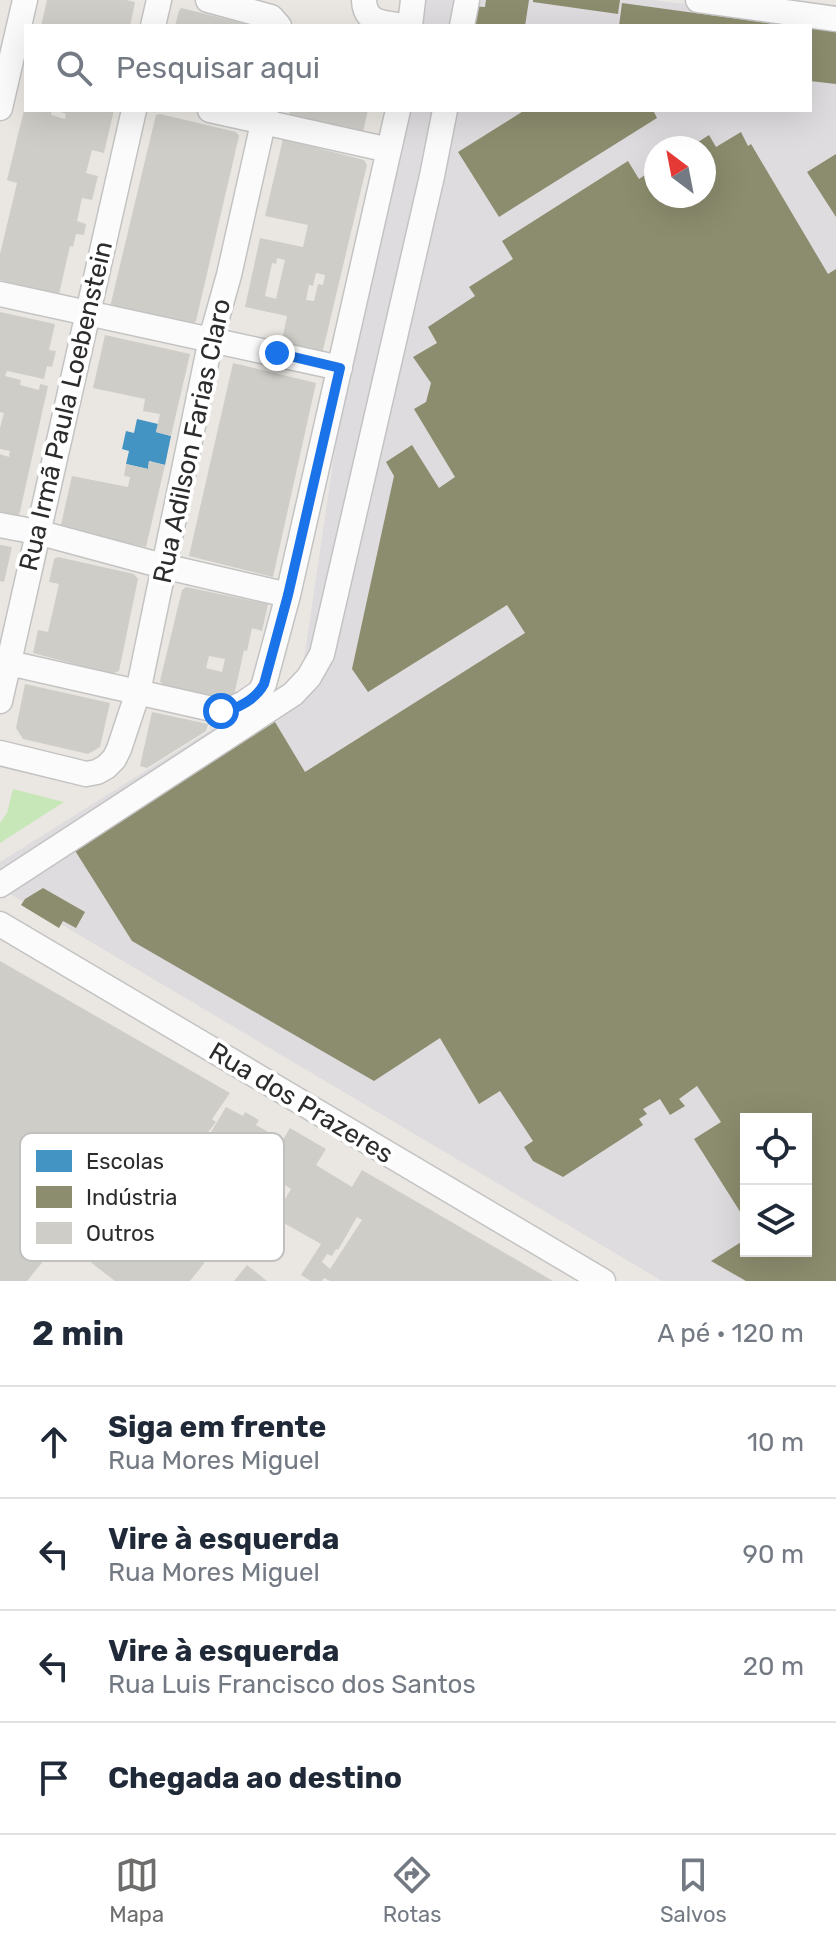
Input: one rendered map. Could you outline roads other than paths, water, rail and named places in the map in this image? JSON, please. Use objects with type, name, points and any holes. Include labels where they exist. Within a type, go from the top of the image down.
[{"type":"street","points":[[0,108],[25,0]]},
{"type":"street","points":[[153,24],[159,0]]},
{"type":"street","points":[[208,0],[271,17],[277,24]]},
{"type":"street","points":[[364,0],[368,16],[376,21],[396,24]]},
{"type":"street","points":[[409,24],[413,0]]},
{"type":"street","points":[[462,24],[467,0]]},
{"type":"street","points":[[698,0],[836,19]]},
{"type":"street","name":"Rua Irmã Paula Loebenstein","points":[[0,701],[4,662],[67,412],[134,112]]},
{"type":"street","points":[[228,112],[265,116],[389,150]]},
{"type":"street","points":[[4,662],[227,711],[262,689],[288,595],[398,112]]},
{"type":"street","points":[[0,885],[293,694],[309,677],[322,654],[445,112]]},
{"type":"street","name":"Rua Adilson Farias Claro","points":[[0,753],[86,774],[106,767],[119,749],[138,692],[211,339],[229,275],[265,116]]},
{"type":"street","points":[[0,294],[340,368]]},
{"type":"street","points":[[0,525],[288,595]]},
{"type":"street","name":"Rua dos Prazeres","points":[[0,924],[603,1281]]}]
